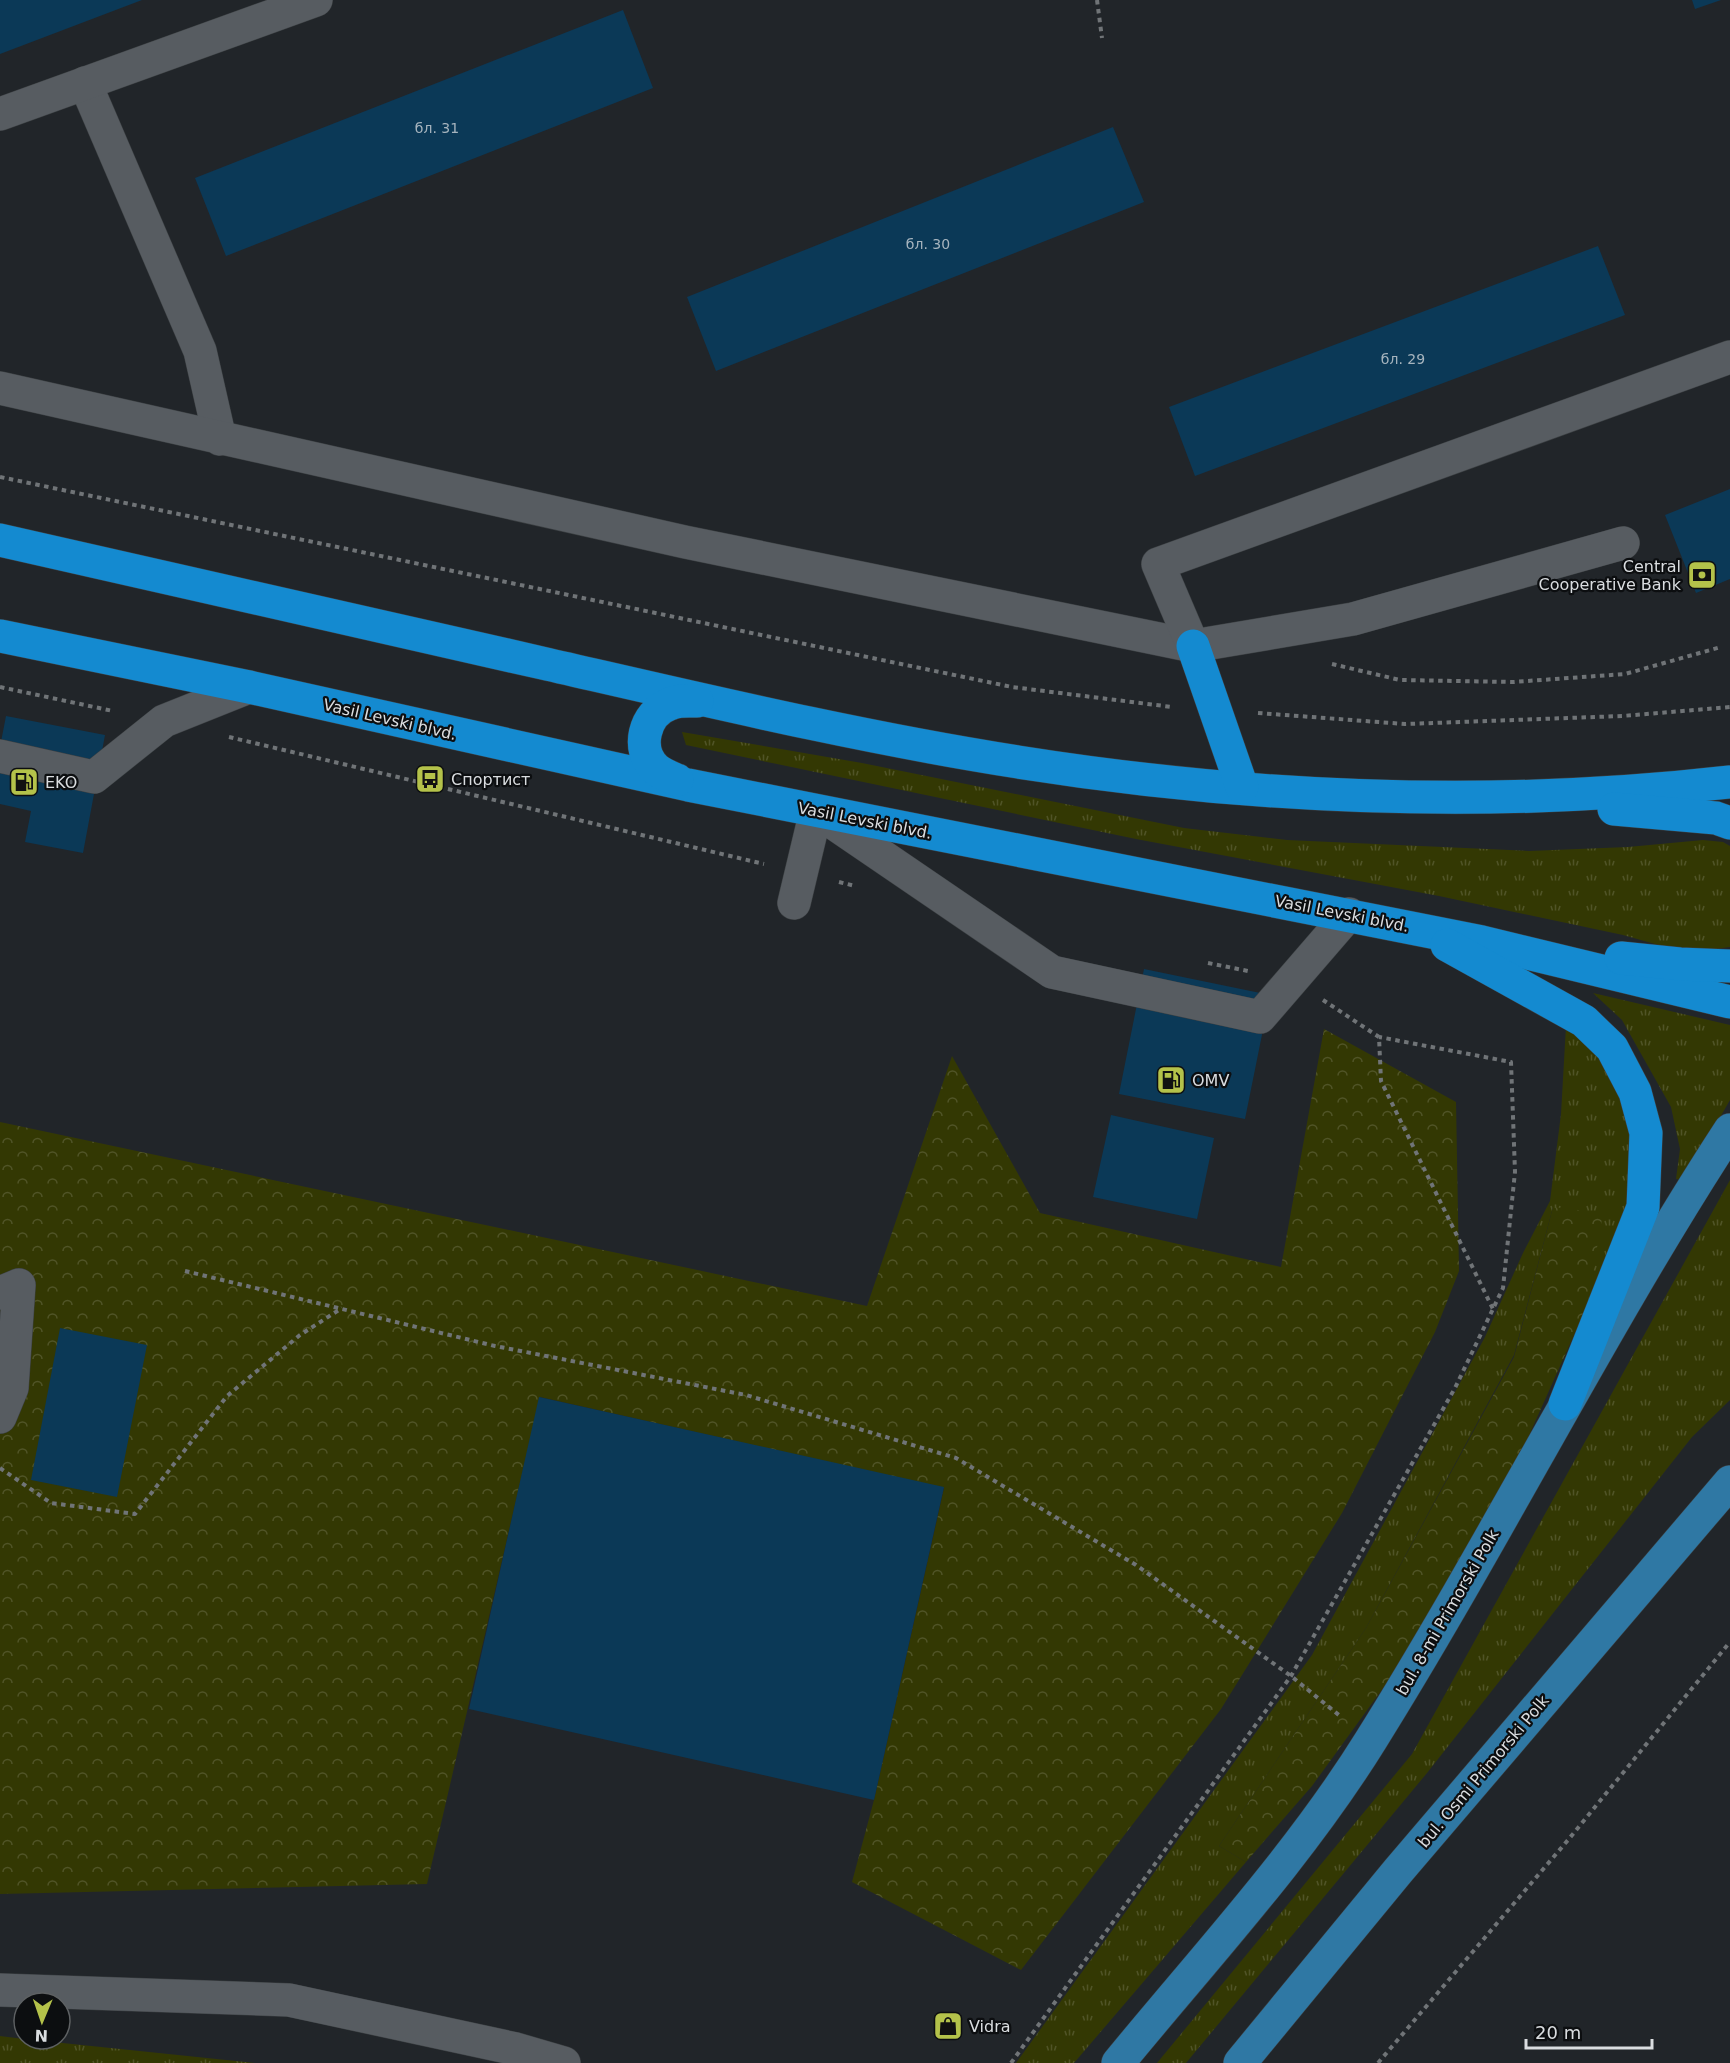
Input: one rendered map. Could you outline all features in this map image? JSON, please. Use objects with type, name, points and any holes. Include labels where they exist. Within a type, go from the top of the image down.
[{"type":"highway","points":[[0,540],[708,701],[1017,762],[1242,787],[1346,796],[1498,799],[1716,818],[1730,824]]},
{"type":"highway","name":"Vasil Levski blvd.","points":[[0,636],[249,687],[688,785],[1417,928],[1730,1002]]},
{"type":"highway","points":[[1193,646],[1242,787]]},
{"type":"highway","points":[[688,785],[665,775],[648,759],[644,738],[646,726],[661,708],[670,703],[708,701]]},
{"type":"highway","points":[[1498,799],[1648,791],[1730,782]]},
{"type":"highway","points":[[1417,928],[1584,1021],[1612,1048],[1635,1092],[1646,1133],[1643,1207],[1565,1404]]},
{"type":"highway","points":[[1482,942],[1680,964],[1730,966]]},
{"type":"main road","name":"bul. 8-mi Primorski Polk","points":[[1118,2063],[1323,1813],[1371,1741],[1482,1553],[1565,1404],[1681,1205],[1730,1130]]},
{"type":"main road","name":"bul. Osmi Primorski Polk","points":[[1240,2063],[1398,1871],[1730,1482]]},
{"type":"lane","points":[[0,114],[316,0]]},
{"type":"lane","points":[[85,84],[200,351],[220,439]]},
{"type":"lane","points":[[1193,646],[1158,564],[1730,357]]},
{"type":"lane","points":[[0,388],[685,542],[1193,646],[1353,619],[1623,543]]},
{"type":"lane","points":[[0,756],[94,777],[164,721],[249,687]]},
{"type":"lane","points":[[798,888],[816,811],[1052,972],[1260,1017],[1349,914]]},
{"type":"lane","points":[[0,1293],[19,1285],[12,1388],[0,1417]]},
{"type":"lane","points":[[0,1990],[289,2000],[516,2049],[564,2063]]},
{"type":"path","points":[[1097,0],[1102,38]]},
{"type":"path","points":[[0,477],[1012,687],[1153,706],[1405,724],[1622,716],[1730,707]]},
{"type":"path","points":[[1400,680],[1513,682],[1625,674],[1721,647]]},
{"type":"path","points":[[0,687],[164,721]]},
{"type":"path","points":[[220,735],[798,888],[860,887]]},
{"type":"path","points":[[1011,2063],[1291,1676],[1455,1388],[1503,1288],[1515,1172],[1511,1062],[1379,1037],[1293,980],[1201,962]]},
{"type":"path","points":[[1379,1037],[1381,1081],[1494,1309]]},
{"type":"path","points":[[185,1271],[495,1346],[746,1395],[956,1458],[1136,1565],[1291,1676],[1371,1741]]},
{"type":"path","points":[[0,1468],[51,1503],[135,1514],[227,1396],[300,1335],[343,1308]]},
{"type":"path","points":[[1378,2063],[1568,1840],[1730,1642]]},
{"type":"green space","points":[[682,732],[862,763],[1184,828],[1287,840],[1529,851],[1628,847],[1703,840],[1723,842],[1730,846],[1730,947],[1687,953],[1623,935],[1439,896],[1136,839],[686,745]]},
{"type":"green space","points":[[1593,993],[1730,1025],[1730,1100],[1684,1180],[1676,1179],[1680,1149],[1671,1107],[1622,1020]]},
{"type":"green space","points":[[1566,1026],[1603,1056],[1637,1134],[1631,1209],[1587,1306],[1553,1207],[1514,1355],[1366,1628],[1219,1846],[1246,1862],[1074,2063],[1016,2063],[1312,1655],[1485,1337],[1523,1253],[1550,1201],[1561,1114]]},
{"type":"green space","points":[[1324,1029],[1456,1102],[1459,1271],[1435,1332],[1342,1513],[1221,1709],[1021,1970],[852,1882],[874,1800],[944,1488],[540,1397],[427,1884],[0,1894],[0,1122],[867,1306],[952,1056],[1040,1213],[1281,1267]]},
{"type":"green space","points":[[1730,1180],[1730,1400],[1692,1437],[1427,1773],[1186,2063],[1157,2063],[1412,1754]]},
{"type":"green space","points":[[1553,1207],[1603,1213],[1587,1306],[1522,1451],[1402,1662],[1312,1786],[1246,1862],[1219,1846],[1366,1628],[1514,1357]]},
{"type":"green space","points":[[0,2036],[12,2038],[12,2051],[72,2051],[72,2044],[255,2063],[0,2063]]},
{"type":"building","points":[[0,0],[142,0],[0,54]]},
{"type":"building","points":[[1692,0],[1721,0],[1695,9]]},
{"type":"building","points":[[623,10],[653,88],[226,256],[195,178]]},
{"type":"building","points":[[1113,127],[1144,202],[716,371],[687,297]]},
{"type":"building","points":[[1598,246],[1625,315],[1195,476],[1169,407]]},
{"type":"building","points":[[1730,489],[1730,579],[1696,593],[1665,515]]},
{"type":"building","points":[[6,716],[105,735],[83,853],[25,842],[31,811],[0,804],[0,747]]},
{"type":"building","points":[[1144,969],[1270,995],[1245,1119],[1119,1094]]},
{"type":"building","points":[[1111,1115],[1214,1138],[1197,1219],[1093,1197]]},
{"type":"building","points":[[60,1328],[147,1345],[117,1497],[31,1480]]},
{"type":"building","points":[[539,1397],[944,1487],[874,1800],[469,1709]]},
{"type":"place","name":"Central Cooperative Bank","points":[[1702,575]]},
{"type":"place","name":"Спортист","points":[[430,779]]},
{"type":"place","name":"EKO","points":[[24,782]]},
{"type":"place","name":"OMV","points":[[1171,1080]]},
{"type":"place","name":"Vidra","points":[[948,2026]]}]
